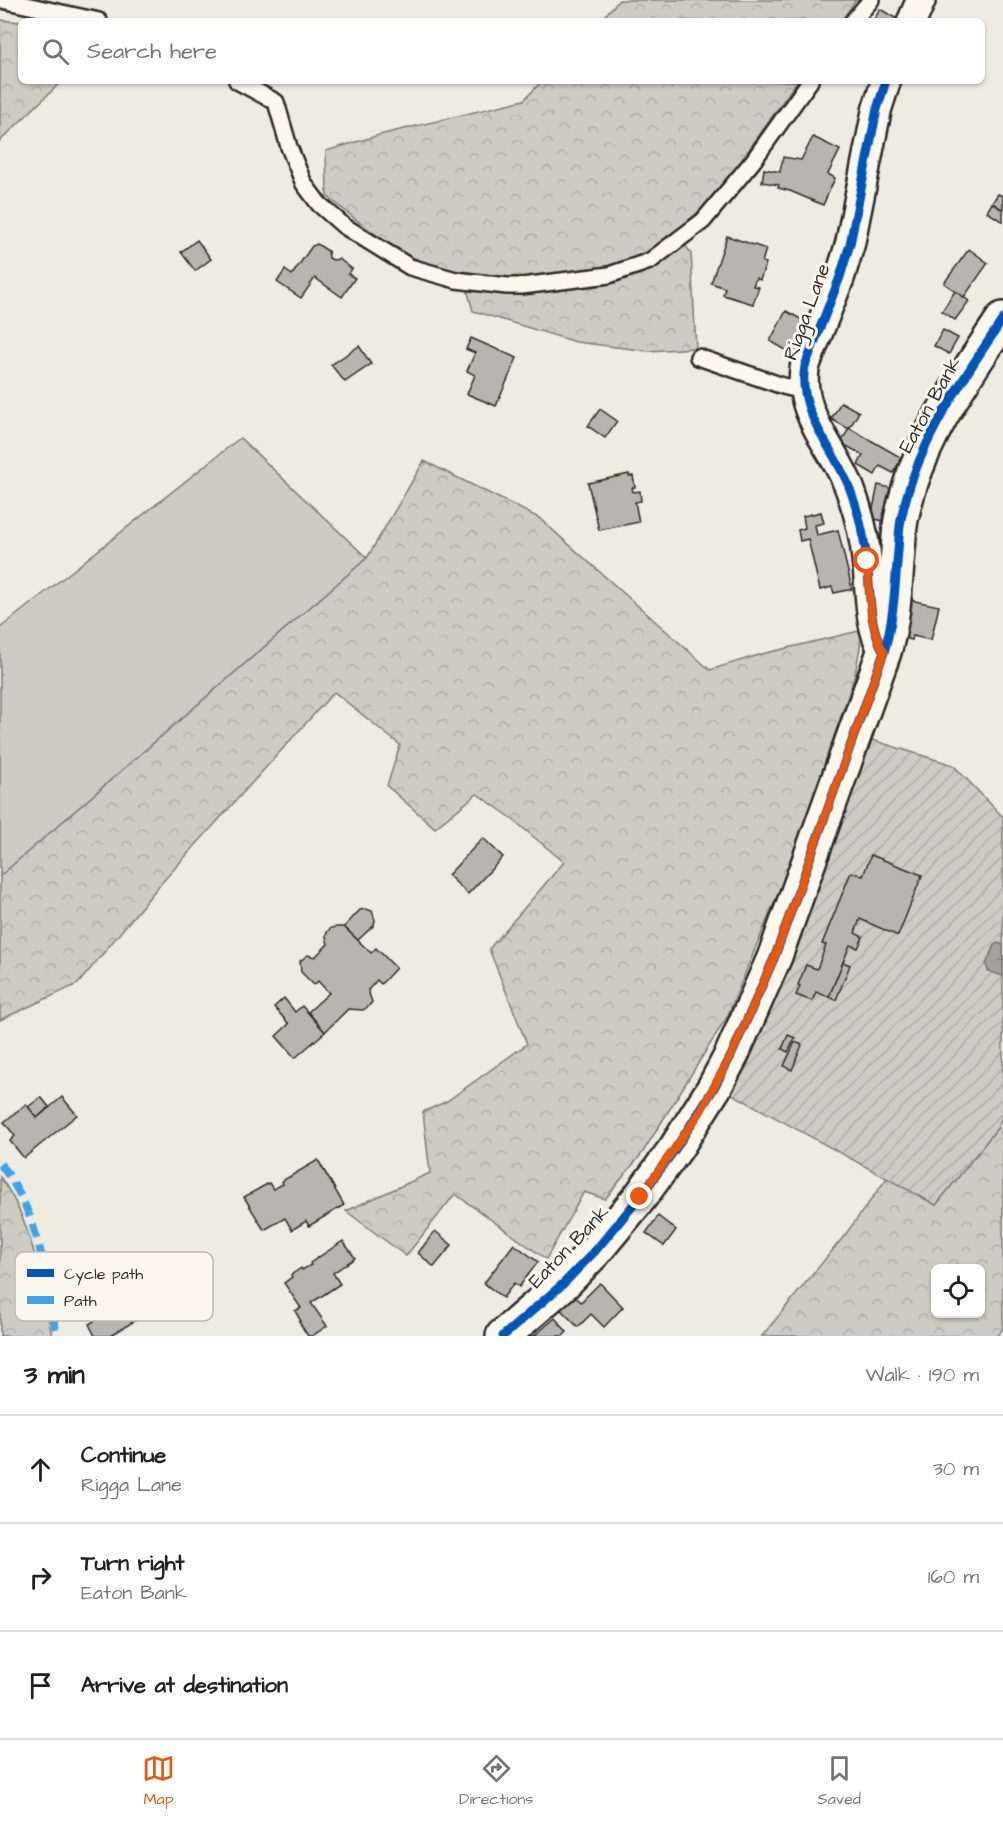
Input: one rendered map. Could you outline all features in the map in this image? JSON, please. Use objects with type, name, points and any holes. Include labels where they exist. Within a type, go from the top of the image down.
[{"type":"street","points":[[913,18],[921,0]]},
{"type":"street","name":"Rigga Lane","points":[[884,652],[876,638],[867,561],[851,491],[833,453],[817,428],[803,390],[803,380],[850,244],[877,109],[885,84]]},
{"type":"street","name":"Eaton Bank","points":[[503,1336],[564,1283],[595,1251],[658,1173],[699,1114],[731,1056],[775,956],[884,652],[892,620],[902,516],[912,478],[930,434],[954,392],[1003,319]]},
{"type":"lane","points":[[2,0],[85,18]]},
{"type":"lane","points":[[856,18],[871,0]]},
{"type":"lane","points":[[243,84],[276,102],[289,147],[304,184],[319,204],[344,226],[410,267],[456,280],[507,286],[609,275],[650,261],[703,221],[753,161],[808,84]]},
{"type":"lane","points":[[698,357],[783,386],[803,390]]},
{"type":"green space","points":[[619,0],[856,0],[843,18],[603,18]]},
{"type":"green space","points":[[0,20],[18,22],[18,84],[59,84],[0,141]]},
{"type":"green space","points":[[539,84],[795,84],[731,175],[707,204],[675,232],[691,253],[696,348],[648,351],[576,342],[473,311],[463,274],[424,263],[390,245],[327,196],[326,151],[379,135],[524,100]]},
{"type":"green space","points":[[240,438],[367,558],[0,876],[0,628]]},
{"type":"green space","points":[[424,461],[539,518],[710,670],[762,654],[863,630],[855,675],[791,862],[727,1017],[643,1152],[605,1199],[584,1192],[546,1259],[455,1194],[406,1256],[346,1211],[430,1173],[423,1112],[447,1101],[527,1044],[489,949],[564,862],[506,814],[477,794],[435,828],[387,786],[400,745],[334,692],[157,888],[78,984],[0,1020],[0,876],[367,558]]},
{"type":"green space","points":[[869,739],[953,765],[1003,817],[1003,1114],[998,1127],[936,1205],[732,1094],[790,963]]},
{"type":"green space","points":[[998,1127],[1003,1138],[1003,1329],[997,1336],[762,1336],[845,1235],[887,1178],[936,1205]]},
{"type":"green space","points":[[0,1177],[20,1213],[34,1252],[15,1252],[15,1321],[49,1321],[52,1336],[0,1336]]},
{"type":"water","points":[[998,943],[1003,945],[1003,976],[988,971],[986,964],[994,945]]},
{"type":"building","points":[[880,9],[895,18],[875,18]]},
{"type":"building","points":[[813,137],[840,150],[828,174],[835,178],[823,205],[778,188],[779,185],[762,182],[764,169],[780,172],[783,157],[801,160]]},
{"type":"building","points":[[998,194],[1003,196],[1003,210],[992,203]]},
{"type":"building","points":[[992,203],[1003,210],[1003,222],[987,212]]},
{"type":"building","points":[[727,236],[766,249],[762,262],[766,263],[760,280],[756,278],[753,286],[759,287],[753,304],[723,295],[725,288],[711,283]]},
{"type":"building","points":[[197,240],[211,259],[195,271],[181,252]]},
{"type":"building","points":[[317,244],[328,251],[329,258],[339,259],[352,269],[348,274],[355,278],[342,297],[315,278],[301,298],[277,282],[285,270],[292,275],[312,246]]},
{"type":"building","points":[[969,249],[988,263],[964,297],[944,283]]},
{"type":"building","points":[[955,291],[969,301],[955,320],[942,311]]},
{"type":"building","points":[[786,311],[808,323],[791,353],[770,341]]},
{"type":"building","points":[[943,330],[958,338],[949,354],[934,346]]},
{"type":"building","points":[[471,338],[517,358],[496,406],[467,394],[475,375],[467,371],[475,353],[466,349]]},
{"type":"building","points":[[359,346],[371,364],[345,382],[331,365]]},
{"type":"building","points":[[841,402],[859,412],[849,429],[831,419]]},
{"type":"building","points":[[600,409],[617,421],[605,438],[588,426]]},
{"type":"building","points":[[849,428],[902,458],[893,473],[880,466],[875,475],[858,465],[863,455],[841,443]]},
{"type":"building","points":[[629,474],[633,476],[635,487],[632,488],[633,492],[640,491],[641,501],[635,502],[639,522],[599,530],[588,483]]},
{"type":"building","points":[[878,485],[894,489],[887,522],[871,518]]},
{"type":"building","points":[[821,512],[824,523],[815,525],[817,535],[838,530],[852,589],[834,593],[832,587],[820,590],[808,539],[800,541],[798,530],[805,528],[803,516]]},
{"type":"building","points":[[910,600],[939,606],[931,640],[913,636],[912,640],[901,637]]},
{"type":"building","points":[[483,838],[503,857],[468,894],[448,875]]},
{"type":"building","points":[[871,855],[922,875],[898,936],[860,919],[855,933],[863,937],[858,948],[850,945],[829,997],[816,992],[812,1001],[796,995],[806,965],[817,969],[826,945],[822,944],[851,872],[863,876]]},
{"type":"building","points":[[360,910],[372,911],[374,925],[358,940],[344,927]]},
{"type":"building","points":[[337,927],[344,927],[371,953],[376,948],[396,968],[381,984],[377,980],[368,990],[372,1002],[369,1006],[363,1010],[348,1009],[325,1032],[308,1012],[329,993],[318,981],[314,985],[301,972],[300,961],[308,955],[315,957],[328,944],[327,932]]},
{"type":"building","points":[[843,962],[850,965],[836,1000],[829,997]]},
{"type":"building","points":[[284,998],[295,1012],[302,1006],[325,1032],[295,1058],[276,1036],[289,1024],[274,1007]]},
{"type":"building","points":[[788,1035],[795,1038],[788,1052],[782,1049]]},
{"type":"building","points":[[795,1042],[802,1045],[792,1070],[784,1066]]},
{"type":"building","points":[[41,1097],[49,1107],[37,1118],[28,1107]]},
{"type":"building","points":[[62,1097],[77,1115],[24,1158],[10,1141],[15,1136],[4,1122],[26,1104],[37,1118]]},
{"type":"building","points":[[318,1160],[344,1205],[309,1226],[306,1221],[292,1230],[285,1218],[264,1230],[244,1197],[269,1183],[273,1189],[283,1184],[282,1181]]},
{"type":"building","points":[[658,1216],[676,1230],[664,1246],[646,1233]]},
{"type":"building","points":[[435,1231],[452,1245],[434,1267],[418,1253]]},
{"type":"building","points":[[343,1241],[355,1258],[333,1273],[340,1284],[311,1303],[327,1326],[312,1336],[308,1336],[295,1311],[301,1308],[284,1283],[292,1277],[291,1275],[311,1265],[310,1263]]},
{"type":"building","points":[[514,1244],[538,1262],[519,1287],[514,1283],[503,1298],[484,1283]]},
{"type":"building","points":[[600,1283],[623,1307],[604,1327],[591,1314],[578,1327],[559,1308],[572,1294],[581,1302]]},
{"type":"building","points":[[555,1318],[567,1332],[563,1336],[534,1336]]},
{"type":"building","points":[[94,1321],[134,1321],[110,1336],[95,1336],[89,1324]]},
{"type":"marked path","points":[[0,1164],[24,1203],[40,1252]]},
{"type":"marked path","points":[[54,1321],[57,1336]]},
{"type":"cycle path","points":[[884,652],[875,631],[865,545],[857,509],[845,476],[812,416],[806,400],[804,383],[805,366],[840,277],[850,244],[877,109],[885,84]]},
{"type":"cycle path","points":[[503,1336],[564,1283],[595,1251],[640,1197],[676,1148],[714,1088],[731,1056],[775,956],[884,652],[892,615],[901,519],[909,488],[943,412],[1003,319]]},
{"type":"route","points":[[640,1197],[699,1114],[731,1056],[775,956],[884,652],[876,638],[867,561]]}]
